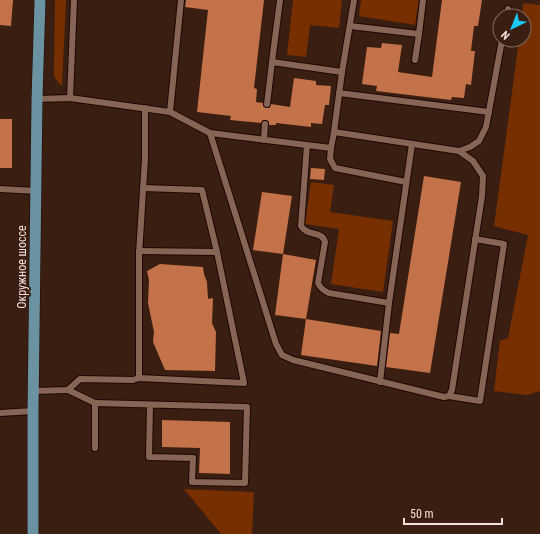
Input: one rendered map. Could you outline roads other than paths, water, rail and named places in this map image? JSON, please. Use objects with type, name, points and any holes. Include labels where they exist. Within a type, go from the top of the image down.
[{"type":"main road","name":"Окружное шоссе","points":[[33,534],[37,98],[40,0]]},
{"type":"lane","points":[[70,98],[74,0]]},
{"type":"lane","points":[[170,112],[181,0]]},
{"type":"lane","points":[[267,104],[280,0]]},
{"type":"lane","points":[[354,0],[330,159],[335,168],[406,182]]},
{"type":"lane","points":[[415,60],[423,0]]},
{"type":"lane","points":[[350,26],[419,34]]},
{"type":"lane","points":[[459,151],[470,147],[479,141],[486,127],[501,48]]},
{"type":"lane","points":[[272,62],[342,72]]},
{"type":"lane","points":[[339,93],[489,112]]},
{"type":"lane","points":[[37,98],[70,98],[170,112],[210,133],[331,148]]},
{"type":"lane","points":[[139,378],[139,251],[146,129],[145,108]]},
{"type":"lane","points":[[264,140],[265,124]]},
{"type":"lane","points":[[334,132],[459,151],[474,161],[483,176],[482,196],[452,390],[449,396]]},
{"type":"lane","points":[[210,133],[274,337],[282,355],[293,360],[444,397],[449,396],[480,401],[504,244],[475,239]]},
{"type":"lane","points":[[380,382],[389,303],[412,144]]},
{"type":"lane","points":[[306,145],[300,226],[303,230],[320,235],[324,238],[325,242],[318,283],[320,288],[329,293],[389,303]]},
{"type":"lane","points":[[68,390],[80,379],[133,380],[139,378],[244,383],[217,252],[202,190],[143,188]]},
{"type":"lane","points":[[0,189],[36,191]]},
{"type":"lane","points":[[139,251],[217,252]]},
{"type":"lane","points":[[34,391],[68,390],[95,404],[150,405],[247,407],[246,483],[192,482],[192,458],[149,456],[150,405]]},
{"type":"lane","points":[[95,404],[95,448]]},
{"type":"lane","points":[[0,413],[33,411]]}]
